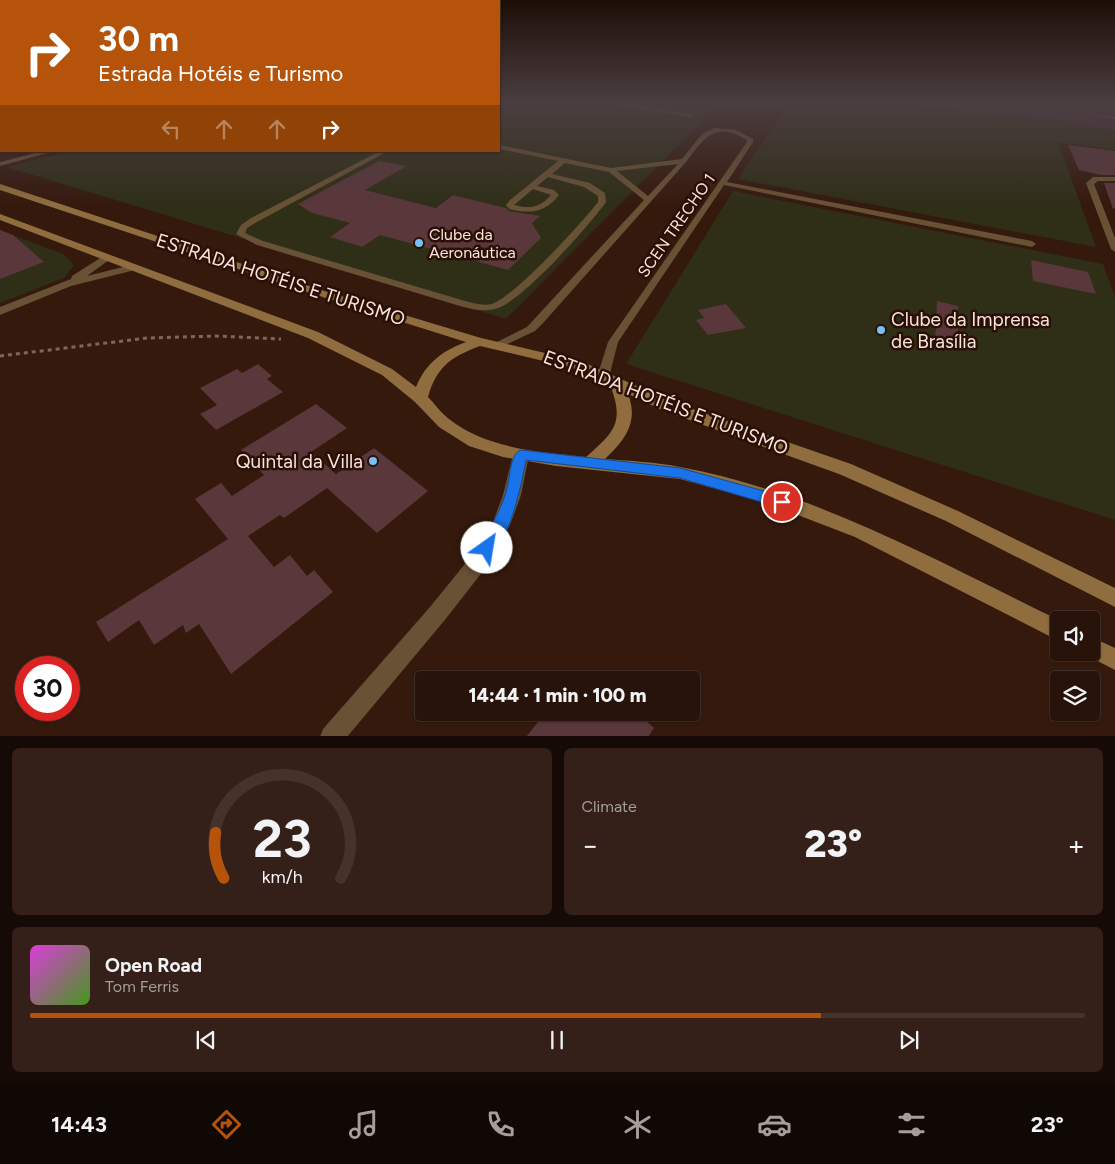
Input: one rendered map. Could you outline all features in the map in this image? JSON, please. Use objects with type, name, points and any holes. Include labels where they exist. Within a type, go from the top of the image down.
[{"type":"main road","name":"ESTRADA HOTÉIS E TURISMO","points":[[0,187],[314,292],[479,342],[558,358],[667,406],[845,469],[952,516],[1115,598]]},
{"type":"main road","name":"ESTRADA HOTÉIS E TURISMO","points":[[0,217],[131,268],[313,335],[386,372],[420,398],[434,414],[457,432],[475,442],[521,455],[680,473],[767,496],[861,532],[1050,626]]},
{"type":"main road","points":[[420,398],[424,382],[432,368],[444,357],[479,342]]},
{"type":"main road","points":[[591,462],[618,438],[625,423],[625,404],[609,380]]},
{"type":"main road","points":[[1100,651],[1115,658]]},
{"type":"street","points":[[67,284],[105,258]]},
{"type":"street","points":[[0,311],[67,284],[131,268]]},
{"type":"street","points":[[331,736],[437,614],[480,560],[502,525],[512,495],[521,455]]},
{"type":"lane","name":"SCEN TRECHO 1","points":[[497,346],[530,329],[540,320],[704,136]]},
{"type":"lane","name":"SCEN TRECHO 1","points":[[609,380],[607,357],[613,342],[750,142],[750,139],[747,136]]},
{"type":"lane","points":[[500,147],[612,170],[684,161]]},
{"type":"lane","points":[[0,165],[48,152]]},
{"type":"lane","points":[[383,152],[254,220],[241,230],[240,234],[260,243],[463,304],[492,307],[504,302],[520,288],[602,202],[602,195],[596,189],[548,175]]},
{"type":"lane","points":[[532,187],[551,192],[555,195],[540,210],[535,211],[510,205],[564,160]]},
{"type":"lane","points":[[612,170],[649,200]]},
{"type":"lane","points":[[1115,179],[1096,179],[1090,182],[1115,248]]},
{"type":"lane","points":[[723,183],[1032,244]]},
{"type":"path","points":[[0,356],[147,338],[216,336],[286,339]]},
{"type":"shaded area","name":"Clube da Aeronáutica","points":[[500,136],[687,136],[506,319],[7,167],[66,152],[500,152]]},
{"type":"shaded area","points":[[767,136],[1115,136],[1115,150],[1058,142],[1096,247],[738,179]]},
{"type":"shaded area","name":"Clube da Imprensa de Brasília","points":[[733,191],[1103,264],[1115,297],[1115,520],[626,364]]},
{"type":"shaded area","points":[[0,230],[63,254],[74,265],[64,278],[0,303]]},
{"type":"building","points":[[1068,145],[1115,151],[1115,175],[1101,175],[1079,170]]},
{"type":"building","points":[[379,161],[407,166],[365,190],[436,208],[453,195],[506,208],[509,211],[540,216],[532,223],[541,238],[508,270],[380,235],[362,247],[330,237],[350,223],[312,213],[298,204]]},
{"type":"building","points":[[1104,183],[1115,183],[1115,208],[1113,209]]},
{"type":"building","points":[[0,230],[13,235],[44,262],[0,279]]},
{"type":"building","points":[[1031,260],[1088,272],[1096,294],[1033,281]]},
{"type":"building","points":[[937,301],[958,306],[958,347],[935,341]]},
{"type":"building","points":[[726,304],[746,328],[708,335],[696,320],[704,318],[698,310]]},
{"type":"building","points":[[258,364],[272,376],[267,379],[283,392],[216,430],[200,414],[217,405],[200,388],[237,369],[242,373]]},
{"type":"building","points":[[316,404],[347,428],[311,452],[336,474],[374,448],[428,491],[377,533],[327,488],[284,518],[280,515],[248,536],[274,567],[290,555],[307,576],[314,570],[333,592],[231,674],[199,624],[186,633],[183,625],[154,645],[139,620],[108,642],[96,622],[228,539],[195,499],[221,483],[232,496],[264,475],[241,450]]},
{"type":"building","points":[[539,721],[647,721],[654,728],[649,736],[527,736]]},
{"type":"place","name":"Clube da Aeronáutica","points":[[419,243]]},
{"type":"place","name":"Clube da Imprensa de Brasília","points":[[881,330]]},
{"type":"place","name":"Quintal da Villa","points":[[373,461]]},
{"type":"route","points":[[487,548],[502,525],[512,495],[521,455],[680,473],[767,496],[782,502]]}]
